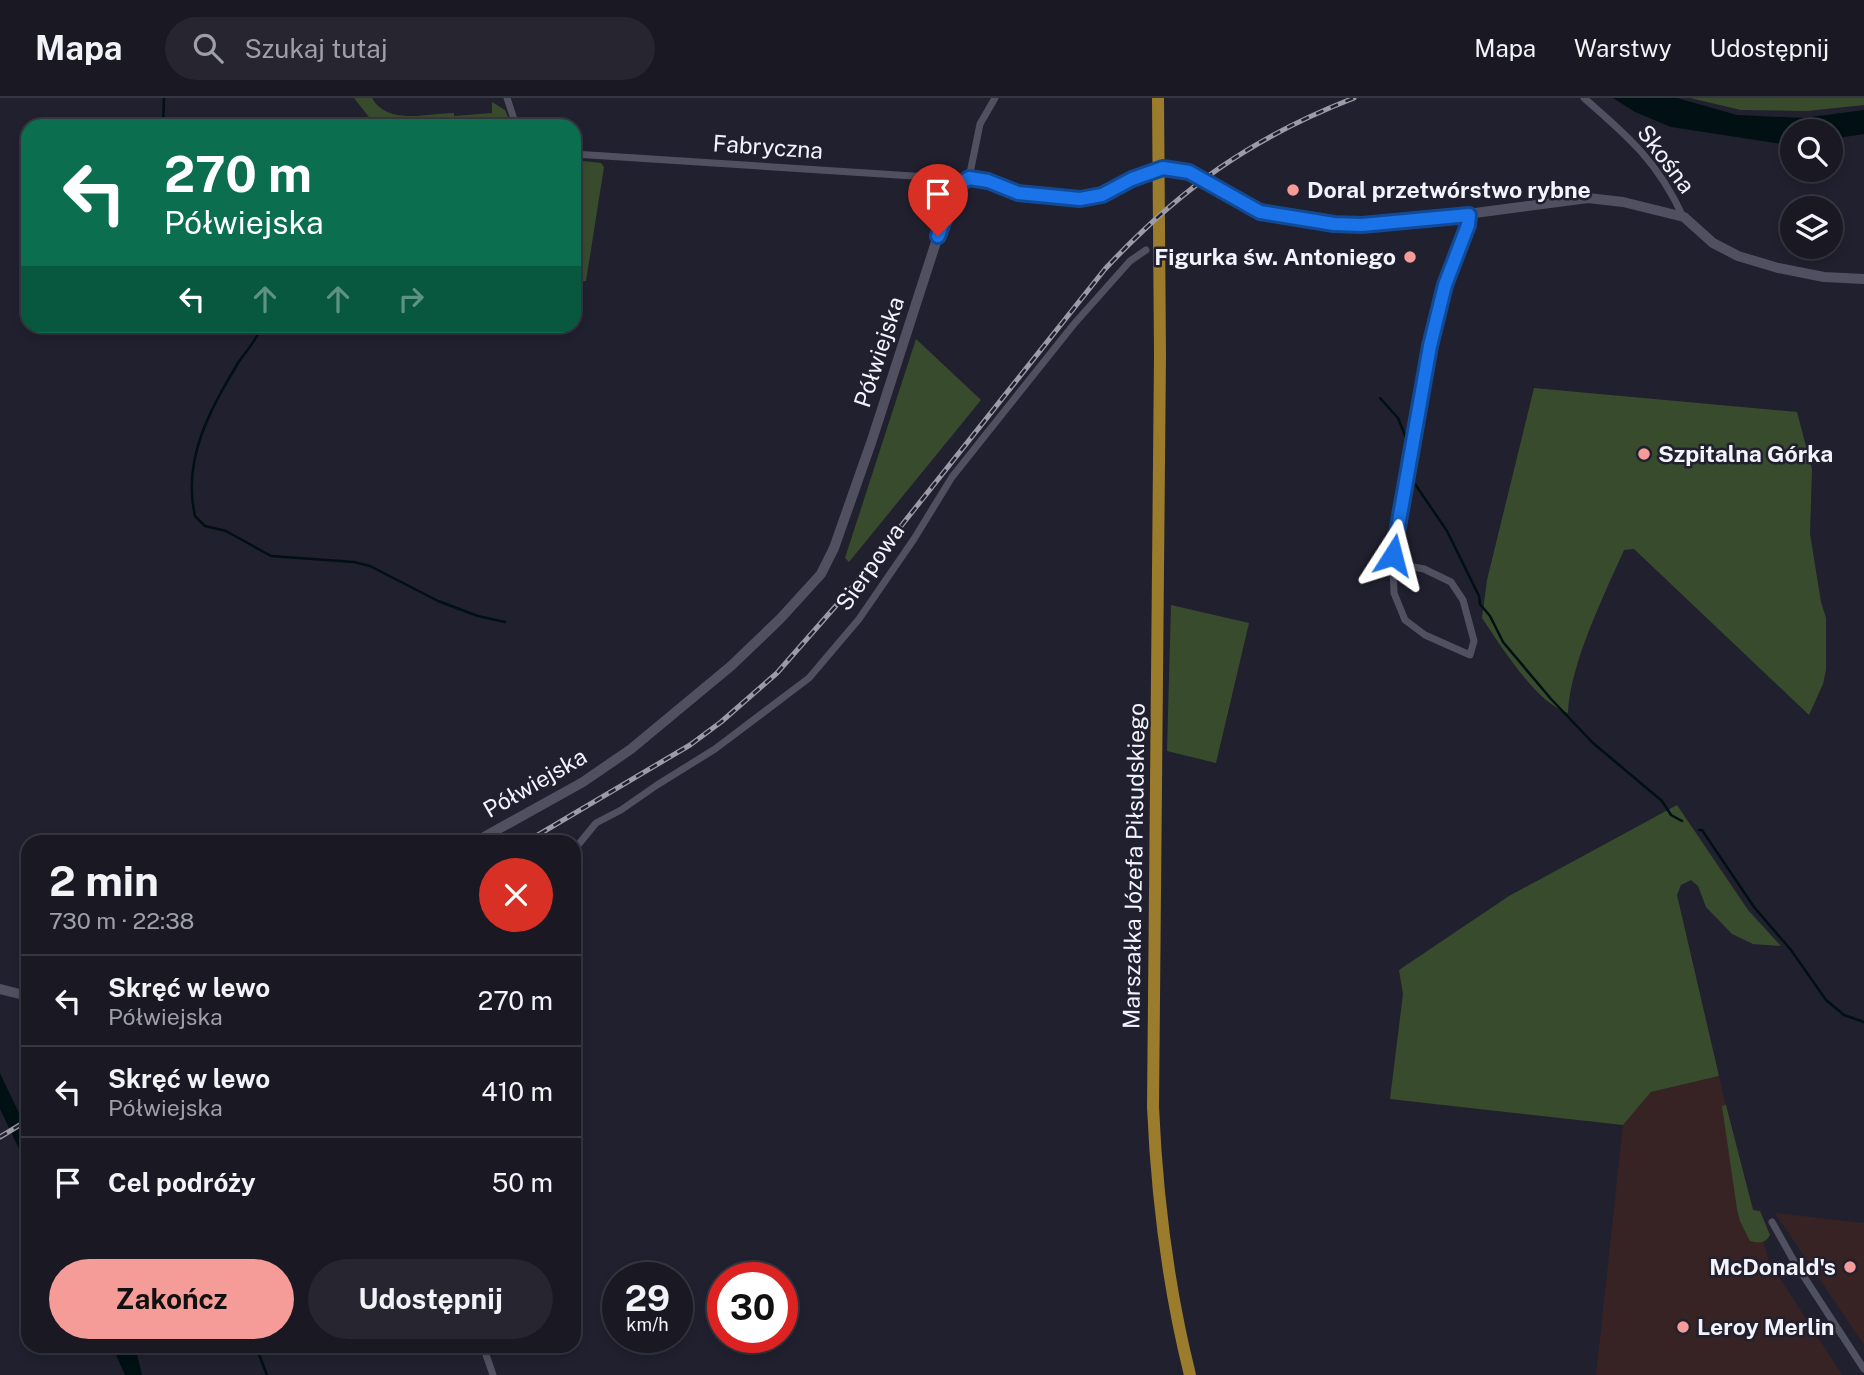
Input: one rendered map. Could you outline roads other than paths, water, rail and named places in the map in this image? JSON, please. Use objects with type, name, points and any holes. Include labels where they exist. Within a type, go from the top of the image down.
[{"type":"highway","name":"Marszałka Józefa Piłsudskiego","points":[[1158,98],[1160,355],[1153,1107],[1161,1222],[1169,1276],[1190,1375]]},
{"type":"street","points":[[507,98],[514,119]]},
{"type":"street","points":[[969,178],[980,124],[995,98]]},
{"type":"street","name":"Skośna","points":[[1584,98],[1637,144],[1672,192],[1684,217]]},
{"type":"street","name":"Fabryczna","points":[[581,154],[944,177],[958,185]]},
{"type":"street","points":[[958,185],[969,178],[988,181],[1018,193],[1080,199],[1102,195],[1132,179],[1169,168],[1189,172],[1260,212],[1334,224],[1362,225],[1469,215],[1588,198],[1644,206],[1684,217],[1713,243],[1738,256],[1778,268],[1824,277],[1864,279]]},
{"type":"street","name":"Półwiejska","points":[[488,835],[583,782],[631,749],[731,666],[780,619],[821,574],[834,548],[946,211],[958,185]]},
{"type":"street","points":[[1393,563],[1424,569],[1451,582],[1463,600],[1469,620],[1474,640],[1470,655],[1425,635],[1405,621],[1394,593],[1393,563],[1430,346],[1445,285],[1468,225],[1469,215]]},
{"type":"street","name":"Sierpowa","points":[[581,841],[596,823],[621,810],[715,749],[809,678],[859,619],[914,539],[952,477],[1074,324],[1130,261],[1146,250]]},
{"type":"street","points":[[0,989],[21,994]]},
{"type":"street","points":[[1772,1222],[1795,1264],[1864,1369]]},
{"type":"street","points":[[485,1353],[493,1375]]},
{"type":"waterway","points":[[163,119],[164,98]]},
{"type":"waterway","points":[[258,333],[218,399],[201,436],[192,475],[195,516],[205,526],[226,531],[271,556],[354,562],[370,566],[438,601],[478,616],[505,622]]},
{"type":"waterway","points":[[1380,398],[1398,418],[1408,443]]},
{"type":"waterway","points":[[1415,484],[1447,531],[1479,596],[1480,604],[1490,616],[1503,642],[1593,743],[1662,801],[1671,815],[1682,821]]},
{"type":"waterway","points":[[1699,830],[1702,830],[1754,907],[1791,950],[1826,1000],[1844,1015],[1864,1022]]},
{"type":"waterway","points":[[258,1353],[267,1375]]},
{"type":"railway","points":[[538,835],[690,745],[777,673],[855,584],[1105,269],[1161,214],[1219,168],[1250,148],[1282,130],[1354,98]]},
{"type":"railway","points":[[0,1137],[21,1124]]},
{"type":"place","name":"Doral przetwórstwo rybne","points":[[1293,190]]},
{"type":"place","name":"Figurka św. Antoniego","points":[[1410,257]]},
{"type":"place","name":"Szpitalna Górka","points":[[1644,454]]},
{"type":"place","name":"McDonald's","points":[[1850,1267]]},
{"type":"place","name":"Leroy Merlin","points":[[1683,1327]]}]
